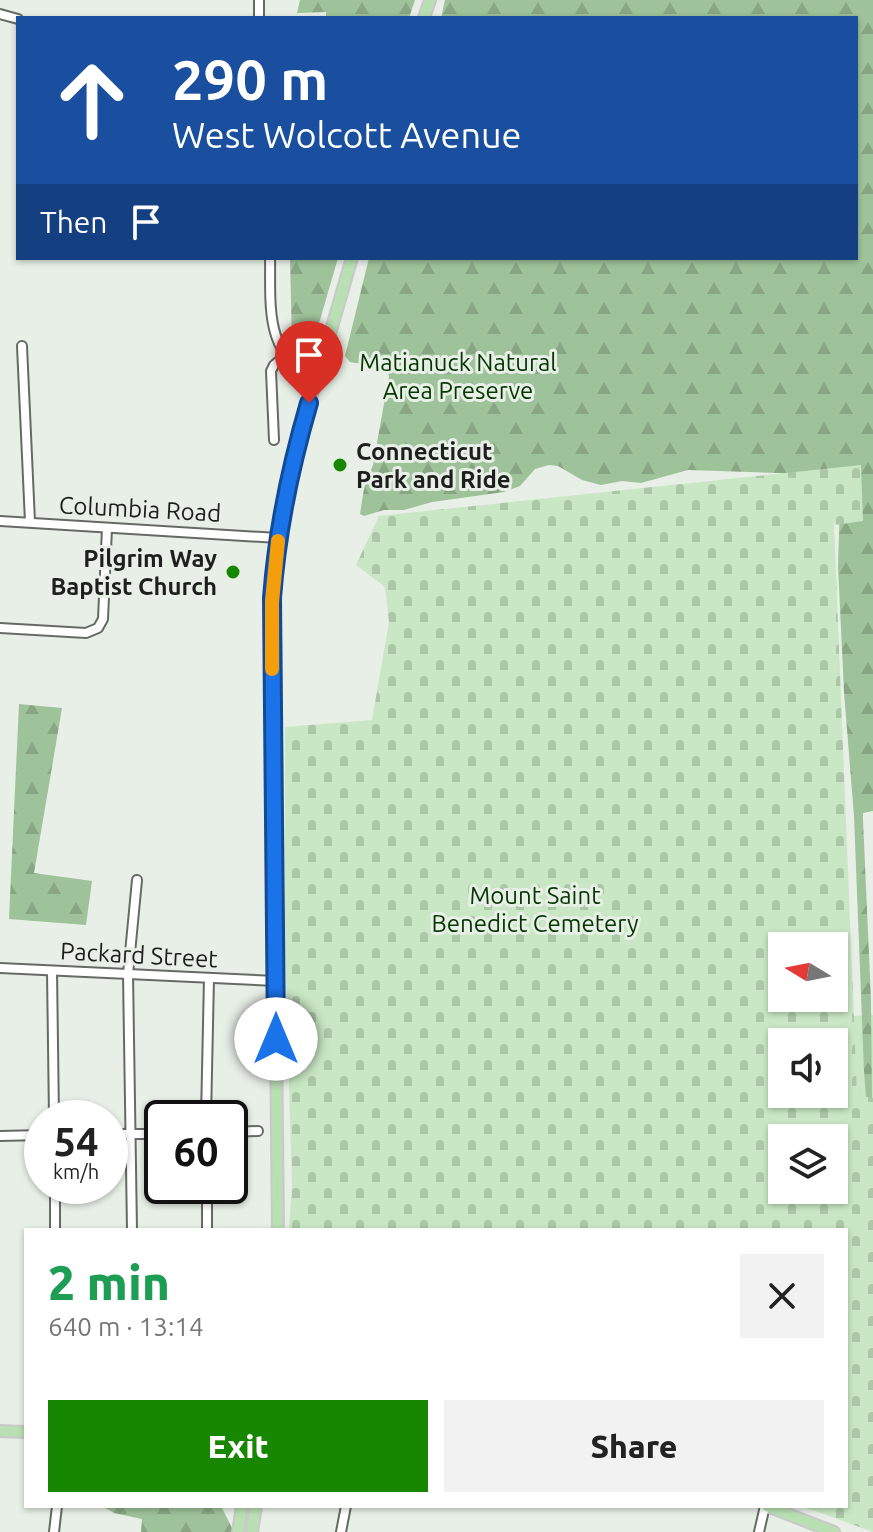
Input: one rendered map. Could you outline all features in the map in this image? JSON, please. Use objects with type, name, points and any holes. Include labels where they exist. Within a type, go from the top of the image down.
[{"type":"main road","points":[[278,1228],[272,602],[288,478],[351,260]]},
{"type":"main road","points":[[0,1431],[24,1432]]},
{"type":"main road","points":[[238,1532],[242,1508]]},
{"type":"main road","points":[[252,1532],[256,1508]]},
{"type":"main road","points":[[771,1508],[834,1532]]},
{"type":"street","points":[[270,260],[273,325],[286,355],[303,371],[318,375]]},
{"type":"street","points":[[22,346],[30,522]]},
{"type":"street","points":[[274,440],[271,371],[286,355]]},
{"type":"street","name":"Columbia Road","points":[[0,521],[278,538]]},
{"type":"street","points":[[0,628],[86,633],[98,628],[103,619],[107,528]]},
{"type":"street","points":[[132,1228],[128,974],[137,880]]},
{"type":"street","name":"Packard Street","points":[[0,968],[276,981]]},
{"type":"street","points":[[52,971],[54,1100]]},
{"type":"street","points":[[206,1100],[209,978]]},
{"type":"street","points":[[248,1131],[258,1131]]},
{"type":"street","points":[[130,1134],[144,1134]]},
{"type":"street","points":[[0,1136],[24,1135]]},
{"type":"street","points":[[55,1204],[55,1228]]},
{"type":"street","points":[[207,1204],[207,1228]]},
{"type":"street","points":[[54,1532],[57,1508]]},
{"type":"street","points":[[341,1532],[346,1508]]},
{"type":"street","points":[[759,1532],[765,1508]]},
{"type":"green space","points":[[300,0],[415,0],[410,16],[297,13]]},
{"type":"green space","name":"Matianuck Natural Area Preserve","points":[[445,0],[873,0],[873,811],[863,813],[872,1098],[866,1097],[864,1071],[854,816],[838,566],[840,502],[837,468],[810,474],[688,470],[641,483],[622,481],[601,485],[549,465],[535,469],[520,486],[504,492],[432,502],[404,510],[384,510],[364,516],[360,514],[364,488],[373,465],[389,376],[385,368],[350,362],[345,356],[369,260],[858,260],[858,16],[441,16]]},
{"type":"green space","points":[[290,260],[337,260],[311,351],[301,351],[292,343]]},
{"type":"green space","name":"Mount Saint Benedict Cemetery","points":[[861,465],[863,521],[834,525],[857,1096],[873,1098],[873,1532],[807,1508],[848,1508],[848,1228],[289,1228],[292,1185],[285,947],[285,727],[372,720],[389,622],[385,587],[356,565],[379,516]]},
{"type":"green space","points":[[19,704],[62,708],[34,873],[92,881],[86,925],[9,919]]},
{"type":"green space","points":[[873,1015],[873,1098],[857,1097],[853,1016]]},
{"type":"green space","points":[[105,1508],[222,1508],[234,1532],[141,1532],[142,1519]]},
{"type":"slow traffic","points":[[272,669],[272,602],[278,541]]},
{"type":"place","name":"Connecticut Park and Ride","points":[[340,465]]},
{"type":"place","name":"Pilgrim Way Baptist Church","points":[[233,572]]},
{"type":"route","points":[[276,1039],[272,598],[288,478],[309,403]]}]
